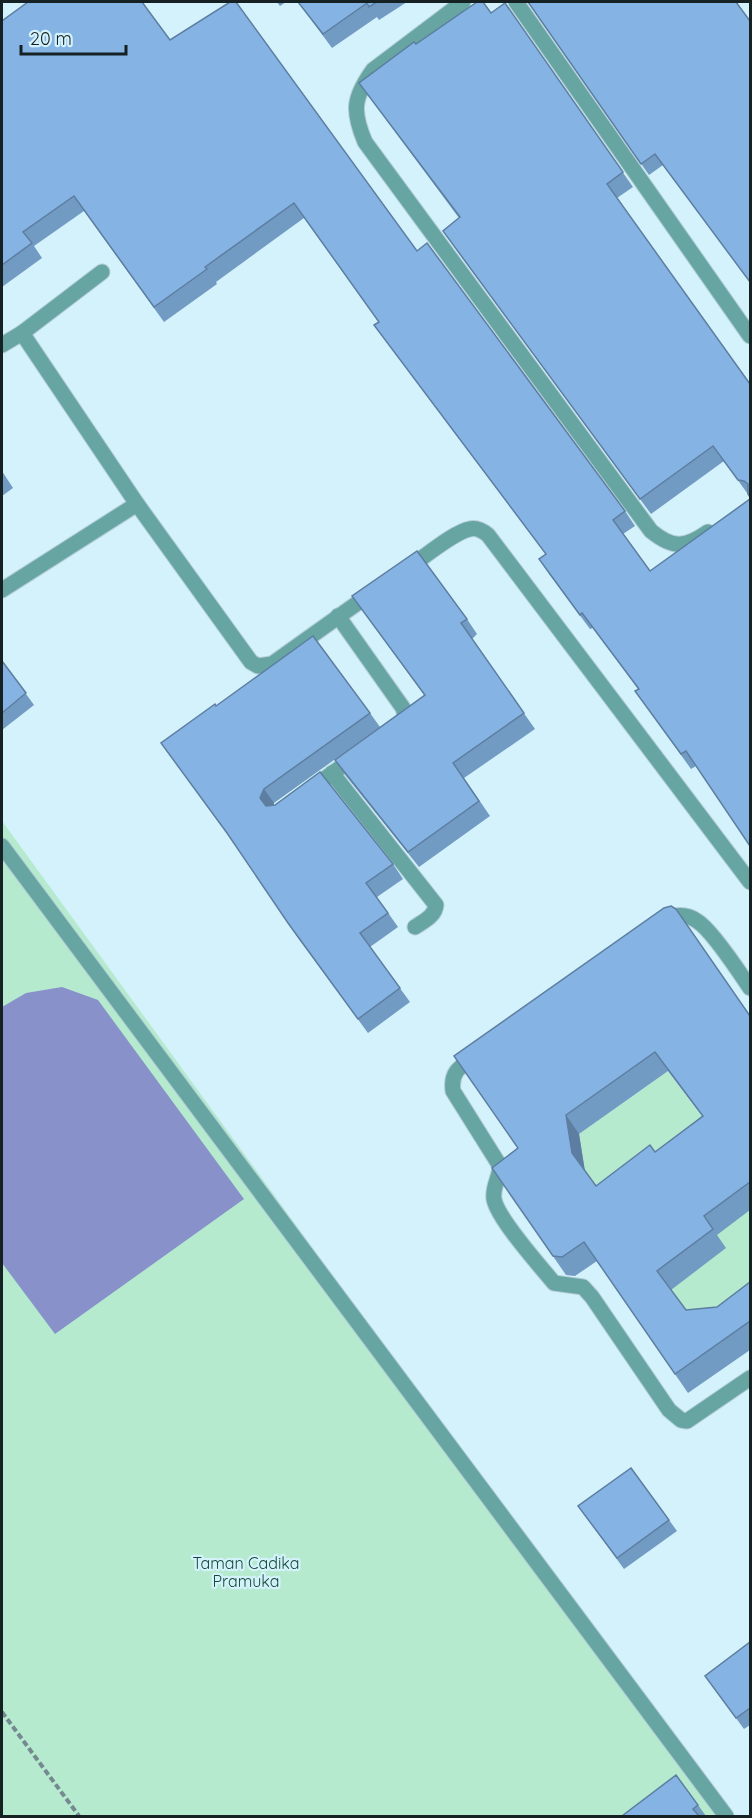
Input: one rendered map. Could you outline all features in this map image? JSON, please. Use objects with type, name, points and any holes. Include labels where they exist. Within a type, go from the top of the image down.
[{"type":"street","points":[[463,2],[373,70],[358,94],[356,105],[356,121],[364,142],[651,531],[673,545],[684,544],[695,541],[723,523]]},
{"type":"street","points":[[516,2],[750,336]]},
{"type":"street","points":[[2,345],[22,333],[102,272]]},
{"type":"street","points":[[22,333],[137,504],[245,655],[258,666],[272,664],[338,616],[465,531],[472,528],[480,530],[488,535],[750,882]]},
{"type":"street","points":[[2,590],[137,504]]},
{"type":"street","points":[[338,616],[403,708],[403,723],[386,735]]},
{"type":"street","points":[[298,798],[368,748]]},
{"type":"street","points":[[332,773],[436,905],[436,910],[432,915],[415,927]]},
{"type":"street","points":[[2,846],[726,1816]]},
{"type":"street","points":[[647,933],[666,919],[678,915],[686,915],[700,922],[750,988]]},
{"type":"street","points":[[486,1049],[458,1070],[451,1080],[453,1091],[500,1166],[494,1190],[495,1205],[532,1257],[554,1283],[583,1287],[669,1410],[681,1420],[687,1421],[750,1378]]},
{"type":"path","points":[[2,1712],[79,1816]]},
{"type":"green space","name":"Taman Cadika Pramuka","points":[[2,821],[726,1816],[2,1816]]},
{"type":"green space","points":[[668,1071],[733,1158],[626,1229],[585,1172],[579,1134]]},
{"type":"green space","points":[[750,1184],[750,1311],[700,1329],[649,1263],[717,1235]]},
{"type":"water","points":[[62,987],[98,1000],[244,1199],[55,1334],[2,1263],[2,1007],[26,993]]},
{"type":"building","points":[[28,2],[142,2],[170,40],[230,2],[236,2],[417,251],[427,243],[625,511],[613,520],[650,571],[750,499],[750,846],[686,751],[681,754],[635,691],[639,689],[539,559],[546,554],[374,325],[379,322],[294,203],[154,307],[74,196],[23,232],[32,243],[2,265],[2,21]]},
{"type":"building","points":[[298,2],[377,2],[369,7],[367,3],[323,34]]},
{"type":"building","points":[[477,2],[483,2],[491,13],[505,3],[623,172],[607,184],[750,384],[750,497],[748,484],[738,480],[713,446],[640,499],[443,231],[460,217],[359,83],[414,42],[416,44]]},
{"type":"building","points":[[528,2],[736,2],[750,21],[750,282],[655,154],[641,164]]},
{"type":"building","points":[[417,551],[467,619],[461,623],[524,713],[453,763],[479,801],[408,852],[335,760],[425,695],[352,596]]},
{"type":"building","points":[[313,636],[370,713],[264,789],[260,798],[266,806],[275,805],[320,772],[393,864],[366,883],[388,913],[360,933],[400,988],[358,1019],[161,743]]},
{"type":"building","points":[[2,661],[26,693],[2,713]]},
{"type":"building","points":[[671,906],[676,909],[750,1016],[750,1182],[704,1216],[713,1229],[657,1271],[686,1310],[717,1307],[750,1282],[750,1321],[675,1374],[584,1242],[562,1257],[553,1256],[492,1168],[518,1148],[454,1056],[664,908]],"holes":[[[655,1052],[703,1116],[655,1152],[650,1145],[596,1186],[572,1153],[566,1115]]]},
{"type":"building","points":[[631,1468],[669,1520],[617,1558],[578,1506]]},
{"type":"building","points":[[750,1642],[750,1708],[736,1718],[705,1676]]},
{"type":"building","points":[[676,1775],[698,1805],[693,1809],[699,1816],[622,1816]]}]
